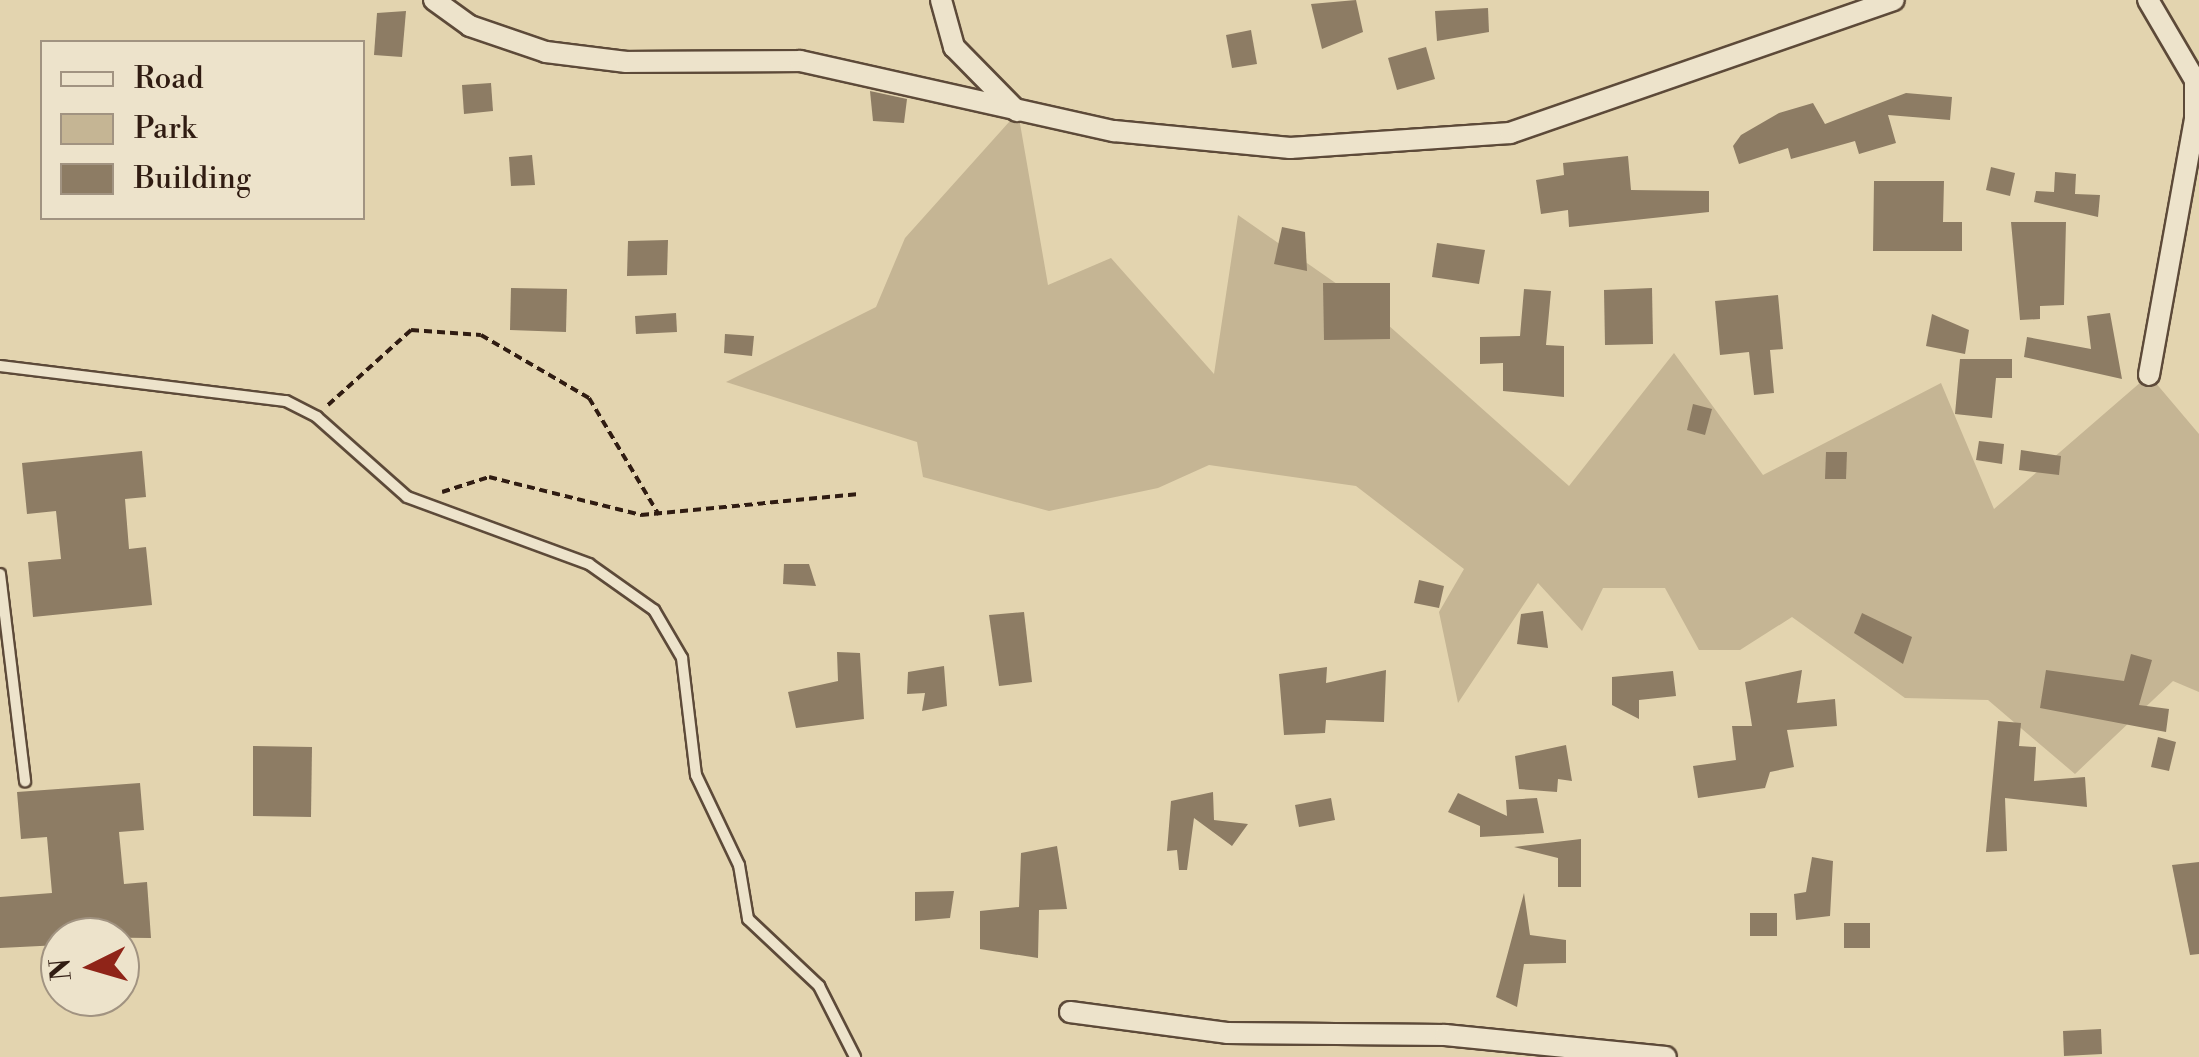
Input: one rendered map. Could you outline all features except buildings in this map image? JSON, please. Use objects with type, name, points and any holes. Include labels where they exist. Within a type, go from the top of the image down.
[{"type":"street","points":[[434,0],[470,26],[546,52],[626,62],[800,61],[1018,112],[1290,148],[1510,133],[1854,6],[1894,0]]},
{"type":"street","points":[[942,0],[954,47],[1018,112]]},
{"type":"street","points":[[2148,0],[2195,80],[2196,119],[2149,375]]},
{"type":"street","points":[[1070,1012],[1227,1033],[1445,1035],[1666,1057]]},
{"type":"lane","points":[[0,366],[210,388],[317,416],[419,502],[589,564],[654,610],[682,658],[696,775],[739,864],[748,919],[819,986],[855,1057]]},
{"type":"lane","points":[[0,574],[25,780]]},
{"type":"path","points":[[317,416],[411,330],[482,335],[589,398],[659,515]]},
{"type":"path","points":[[419,502],[489,477],[659,515],[859,494]]},
{"type":"green space","points":[[1018,112],[1048,285],[1111,258],[1214,374],[1238,215],[1360,300],[1569,486],[1674,353],[1763,475],[1941,383],[1994,509],[2149,375],[2199,434],[2199,692],[2173,681],[2075,774],[1988,700],[1905,698],[1792,617],[1740,650],[1699,650],[1665,588],[1603,588],[1582,631],[1538,583],[1458,703],[1439,612],[1464,569],[1356,486],[1209,465],[1158,488],[1049,511],[923,477],[917,442],[726,382],[876,307],[905,238]]}]
